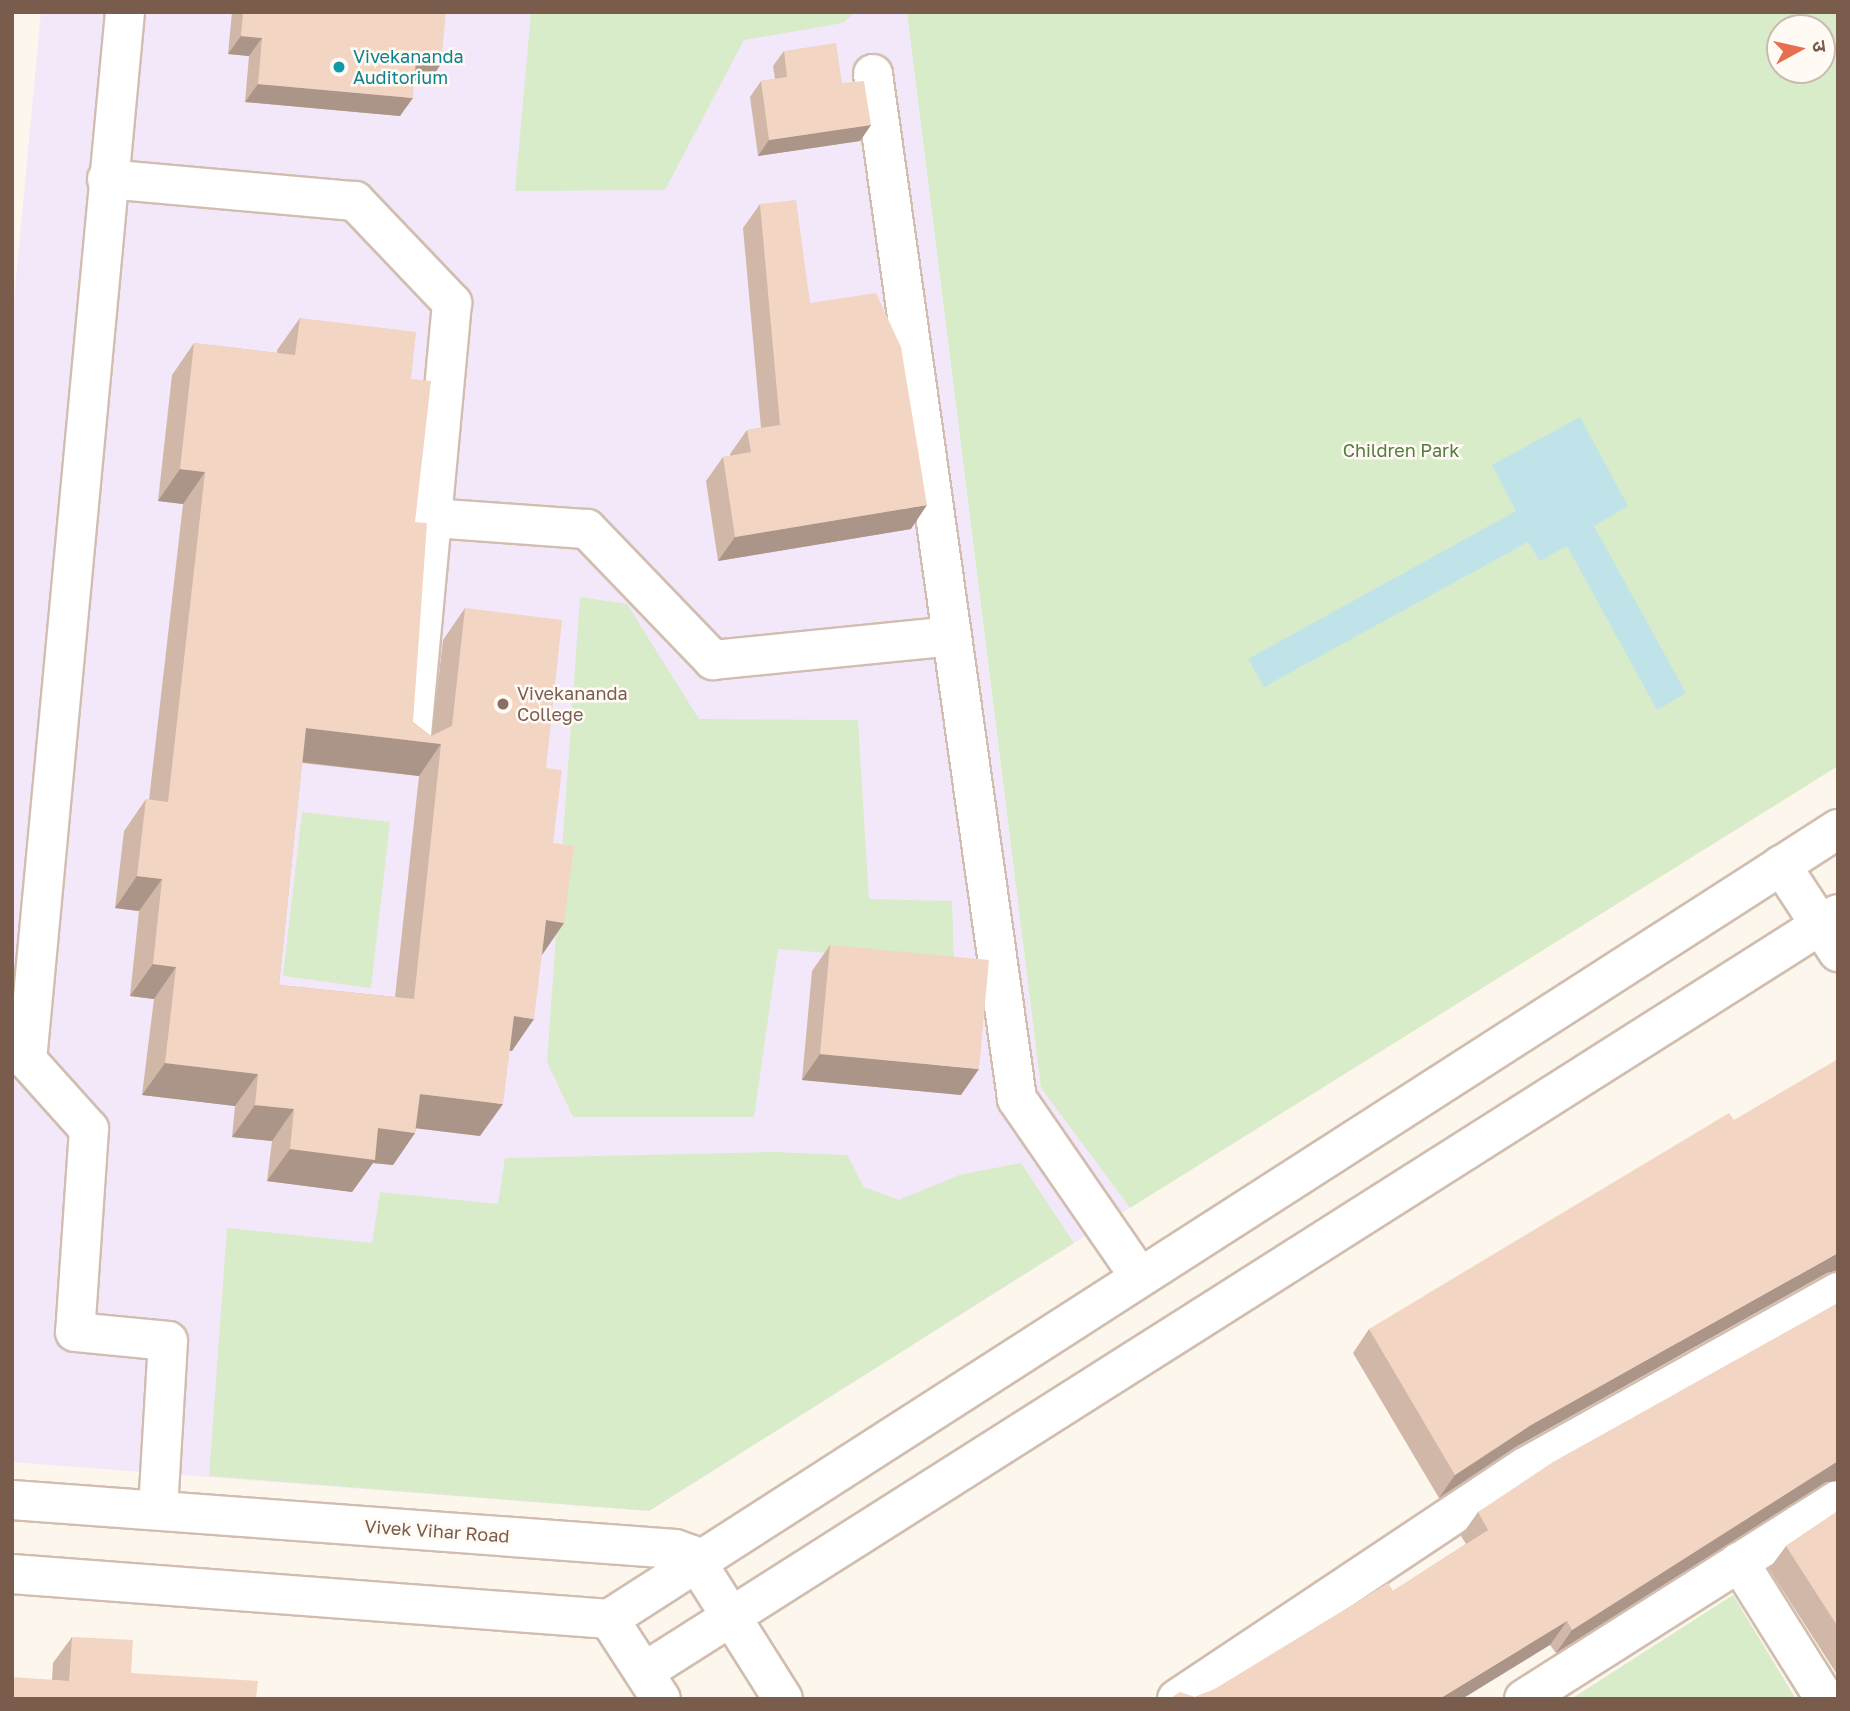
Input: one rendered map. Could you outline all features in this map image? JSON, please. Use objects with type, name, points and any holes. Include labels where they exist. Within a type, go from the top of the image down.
[{"type":"street","points":[[125,12],[107,179],[27,1060],[89,1129],[75,1332],[167,1341],[158,1510]]},
{"type":"street","points":[[873,74],[1017,1099],[1140,1277]]},
{"type":"street","points":[[107,179],[355,201],[452,303],[411,746]]},
{"type":"street","points":[[432,518],[587,528],[713,660],[952,636]]},
{"type":"street","points":[[12,1574],[609,1619],[1838,829]]},
{"type":"street","points":[[609,1619],[652,1686],[731,1617],[1832,930],[1782,865]]},
{"type":"street","points":[[1177,1699],[1525,1468],[1836,1296]]},
{"type":"street","name":"Vivek Vihar Road","points":[[12,1500],[674,1549],[697,1563]]},
{"type":"street","points":[[1524,1699],[1838,1500]]},
{"type":"street","points":[[1739,1562],[1825,1699]]},
{"type":"street","points":[[697,1563],[783,1699]]},
{"type":"shaded area","name":"Vivekananda College","points":[[41,12],[907,12],[1041,1088],[1130,1208],[649,1511],[12,1462],[12,321]]},
{"type":"green space","points":[[531,12],[855,12],[843,23],[744,40],[665,190],[515,191]]},
{"type":"green space","name":"Children Park","points":[[907,12],[1838,12],[1838,766],[1130,1208],[1041,1088]]},
{"type":"green space","points":[[580,597],[627,604],[699,719],[858,720],[869,899],[952,901],[954,963],[778,949],[754,1117],[573,1117],[547,1062]]},
{"type":"green space","points":[[302,812],[390,822],[371,988],[283,976]]},
{"type":"green space","points":[[773,1152],[847,1155],[864,1187],[899,1200],[959,1175],[1021,1163],[1074,1243],[649,1511],[209,1476],[227,1228],[372,1243],[380,1192],[498,1204],[505,1158]]},
{"type":"green space","points":[[1733,1595],[1796,1699],[1571,1699]]},
{"type":"water","points":[[1580,417],[1628,506],[1594,526],[1686,693],[1657,710],[1567,546],[1540,561],[1528,542],[1264,687],[1248,659],[1516,511],[1492,465]]},
{"type":"building","name":"Vivekananda Auditorium","points":[[243,12],[446,12],[441,64],[416,61],[413,98],[258,84],[262,38],[241,36]]},
{"type":"building","points":[[836,43],[842,83],[864,81],[871,125],[769,140],[761,81],[787,77],[784,51]]},
{"type":"building","points":[[796,200],[810,303],[876,293],[901,347],[927,505],[735,537],[723,457],[751,452],[747,430],[780,425],[760,204]]},
{"type":"building","points":[[300,318],[416,332],[411,379],[431,381],[415,522],[427,523],[413,722],[431,736],[452,726],[465,608],[562,620],[546,768],[562,770],[553,843],[574,846],[564,923],[546,920],[534,1019],[514,1016],[503,1104],[420,1094],[415,1133],[378,1128],[375,1160],[290,1149],[294,1109],[255,1105],[258,1074],[165,1063],[176,967],[153,964],[162,879],[137,876],[146,799],[168,802],[205,472],[180,469],[194,343],[295,355]],"holes":[[[306,728],[441,744],[414,999],[279,985]]]},
{"type":"building","points":[[830,945],[989,960],[979,1069],[820,1054]]},
{"type":"building","points":[[1838,1059],[1838,1253],[1531,1425],[1455,1475],[1369,1329],[1729,1113],[1734,1120]]},
{"type":"building","points":[[1838,1303],[1838,1461],[1572,1630],[1567,1621],[1439,1699],[1169,1699],[1180,1692],[1195,1697],[1213,1690],[1388,1583],[1393,1591],[1488,1530],[1478,1512],[1553,1462]]},
{"type":"building","points":[[1838,1511],[1838,1627],[1786,1546]]},
{"type":"building","points":[[72,1637],[133,1640],[131,1673],[258,1681],[256,1699],[12,1699],[12,1677],[69,1681]]},
{"type":"place","name":"Vivekananda Auditorium","points":[[339,67]]},
{"type":"place","name":"Vivekananda College","points":[[503,704]]}]
